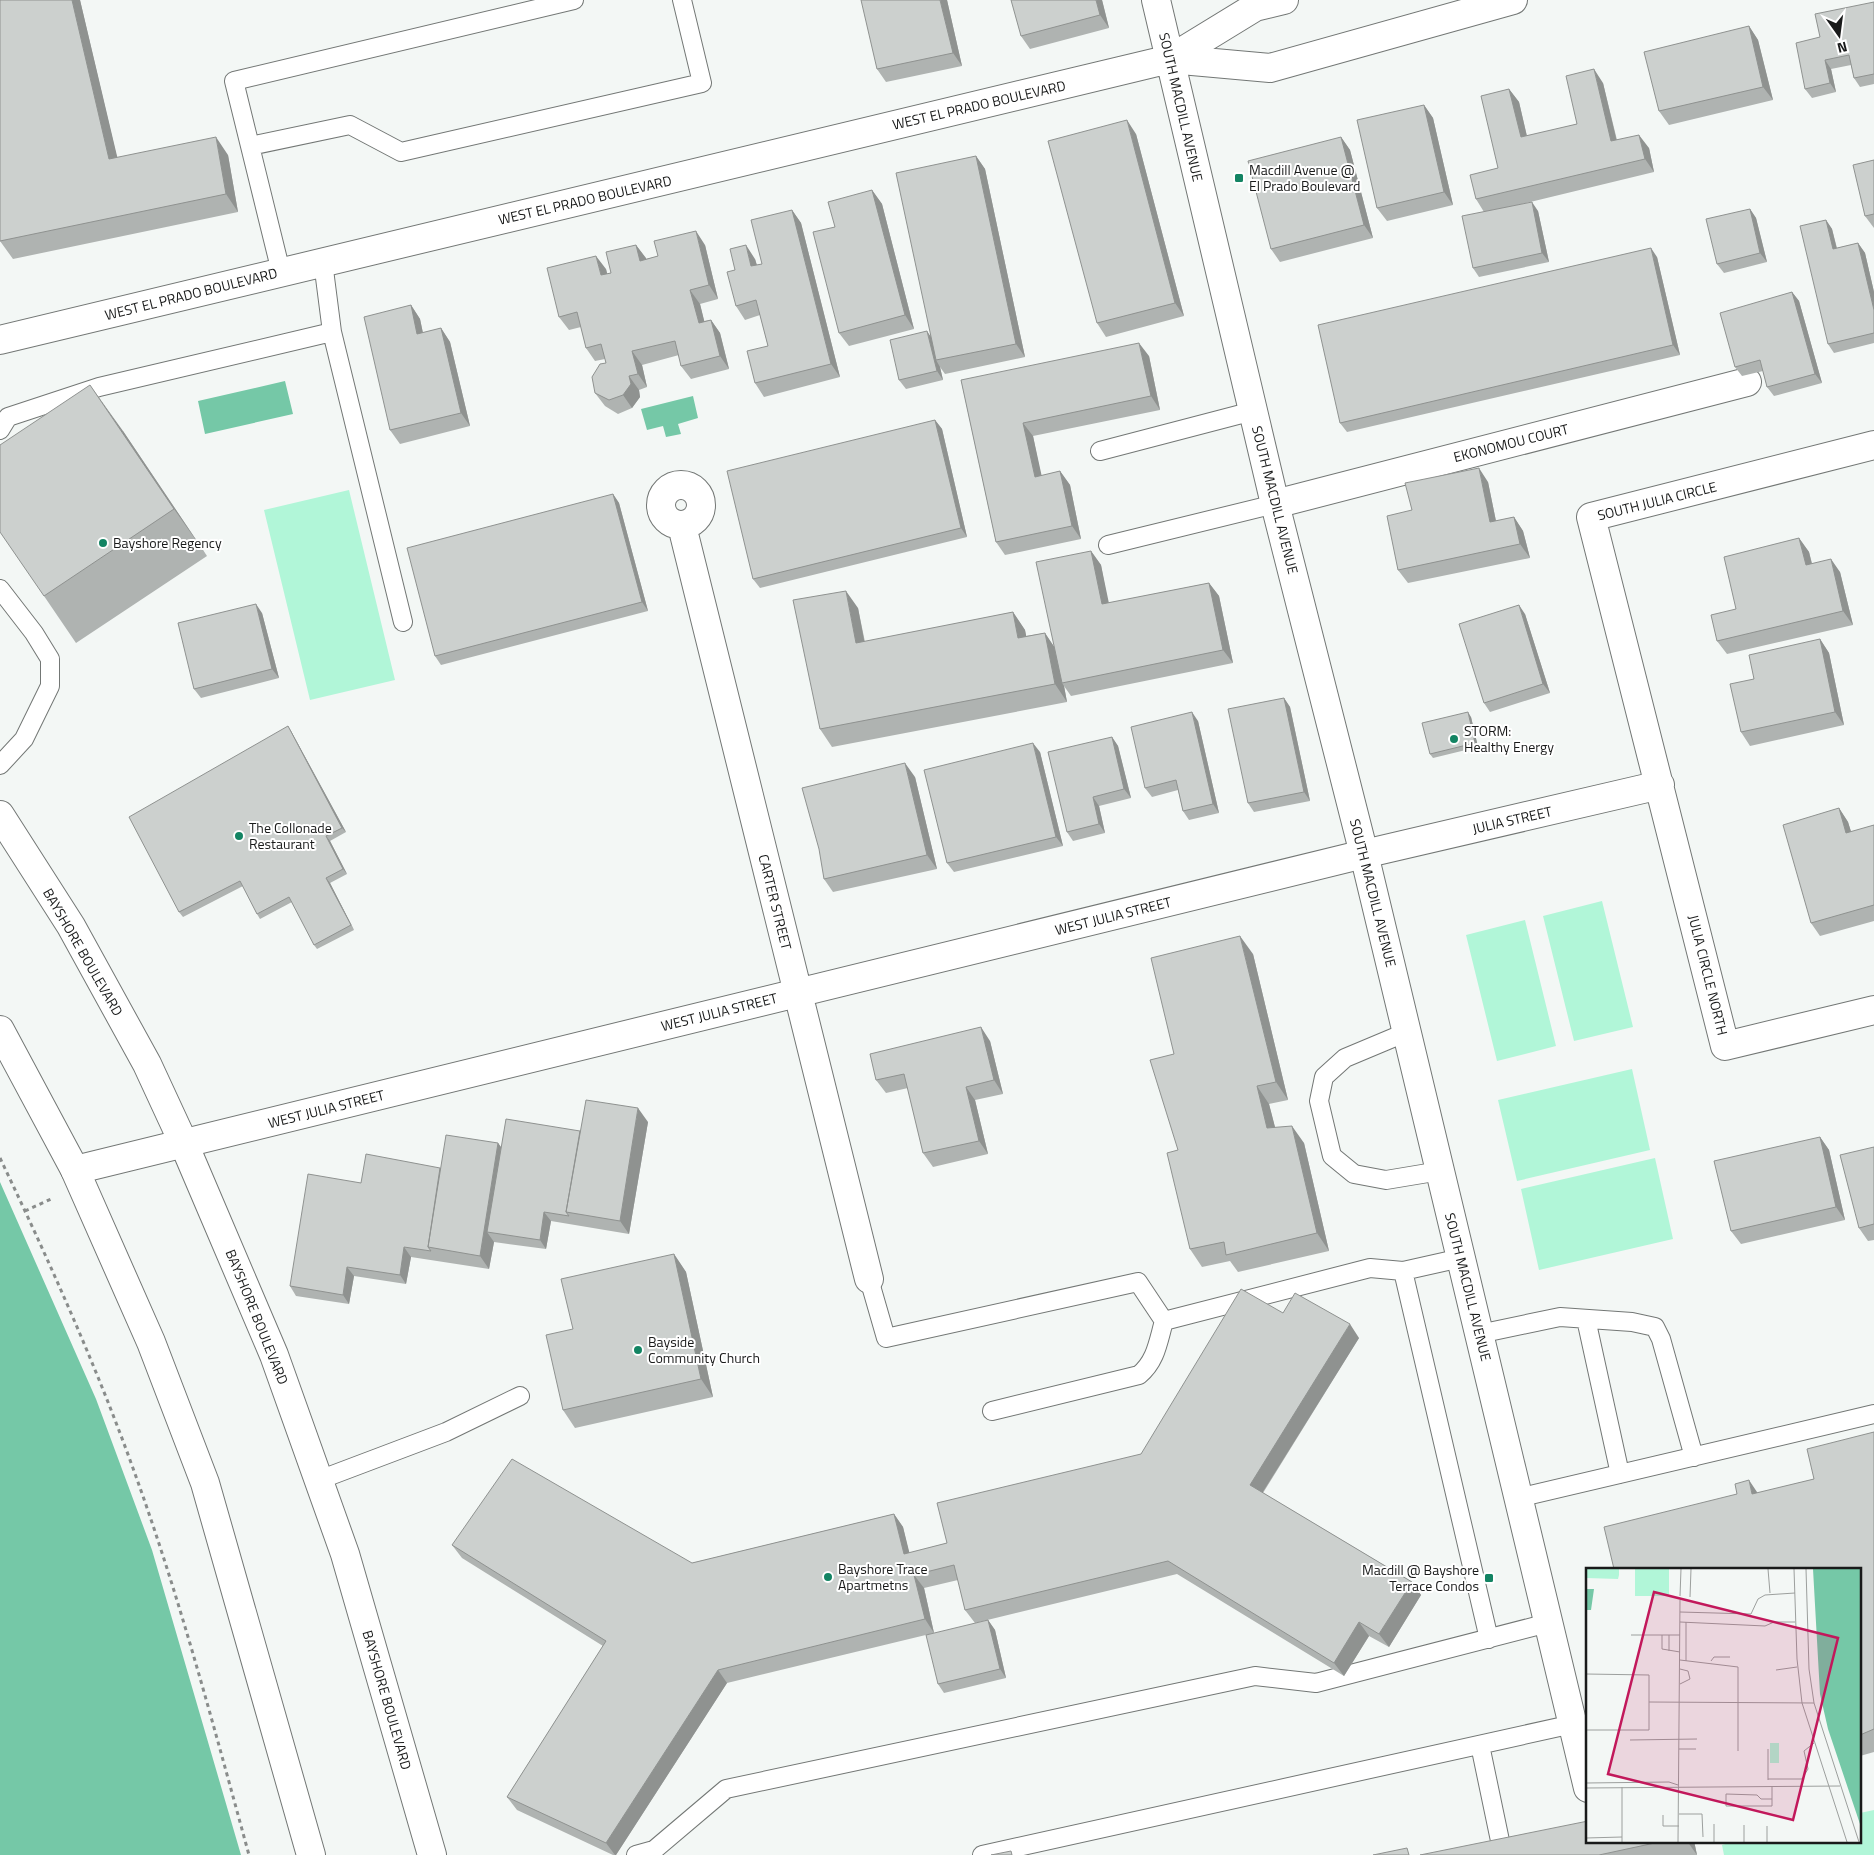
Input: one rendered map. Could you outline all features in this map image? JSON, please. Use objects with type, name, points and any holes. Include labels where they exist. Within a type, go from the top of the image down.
[{"type":"street","name":"SOUTH MACDILL AVENUE","points":[[1156,0],[1275,504],[1364,854],[1586,1779]]},
{"type":"street","name":"WEST EL PRADO BOULEVARD","points":[[0,340],[1170,59],[1255,8],[1284,0]]},
{"type":"street","name":"WEST EL PRADO BOULEVARD","points":[[1170,59],[1270,68],[1513,0]]},
{"type":"street","name":"EKONOMOU COURT","points":[[1275,504],[1746,382]]},
{"type":"street","name":"SOUTH JULIA CIRCLE","points":[[1660,785],[1591,517],[1874,445]]},
{"type":"street","name":"CARTER STREET","points":[[682,526],[869,1279]]},
{"type":"street","name":"JULIA STREET","points":[[1364,854],[1660,785]]},
{"type":"street","name":"JULIA CIRCLE NORTH","points":[[1660,785],[1725,1046],[1874,1010]]},
{"type":"street","name":"BAYSHORE BOULEVARD","points":[[0,814],[76,935],[147,1064],[184,1144],[274,1355],[345,1554],[432,1855]]},
{"type":"street","name":"WEST JULIA STREET","points":[[75,1170],[1364,854]]},
{"type":"street","points":[[0,1030],[75,1170],[151,1342],[205,1483],[311,1855]]},
{"type":"lane","points":[[281,272],[234,81],[574,0]]},
{"type":"lane","points":[[250,146],[350,125],[401,152],[702,84],[682,0]]},
{"type":"lane","points":[[323,262],[332,332],[403,622]]},
{"type":"lane","points":[[0,430],[8,417],[98,387],[332,332]]},
{"type":"lane","points":[[1100,451],[1254,411]]},
{"type":"lane","points":[[1108,546],[1275,504]]},
{"type":"lane","points":[[0,589],[34,633],[50,659],[50,686],[24,740],[0,765]]},
{"type":"lane","points":[[1406,1032],[1345,1058],[1324,1077],[1319,1101],[1332,1156],[1354,1174],[1386,1180],[1440,1171]]},
{"type":"lane","points":[[1164,1321],[1370,1268],[1403,1271],[1461,1258]]},
{"type":"lane","points":[[1403,1271],[1488,1639]]},
{"type":"lane","points":[[869,1279],[886,1338],[1138,1282],[1164,1321],[1155,1354],[1149,1366],[1139,1375],[992,1411]]},
{"type":"lane","points":[[1479,1334],[1560,1317],[1632,1322],[1655,1327],[1661,1339],[1694,1457]]},
{"type":"lane","points":[[1586,1319],[1620,1474]]},
{"type":"lane","points":[[319,1480],[446,1432],[520,1396]]},
{"type":"lane","points":[[1518,1498],[1874,1414]]},
{"type":"lane","points":[[636,1855],[654,1850],[726,1789],[1255,1676],[1316,1684],[1548,1623]]},
{"type":"lane","points":[[982,1855],[1573,1724]]},
{"type":"lane","points":[[1480,1745],[1503,1855]]},
{"type":"path","points":[[0,1158],[100,1382],[139,1485],[168,1570],[249,1855]]},
{"type":"path","points":[[25,1211],[52,1199]]},
{"type":"shaded area","points":[[285,381],[293,414],[205,434],[198,401]]},
{"type":"shaded area","points":[[693,396],[698,418],[678,424],[681,434],[666,437],[663,426],[647,430],[641,409]]},
{"type":"shaded area","points":[[349,490],[395,680],[310,700],[264,510]]},
{"type":"shaded area","points":[[1602,901],[1633,1027],[1574,1041],[1543,916]]},
{"type":"shaded area","points":[[1525,920],[1556,1046],[1497,1061],[1466,935]]},
{"type":"shaded area","points":[[1632,1069],[1650,1150],[1517,1181],[1498,1100]]},
{"type":"shaded area","points":[[1655,1158],[1673,1239],[1539,1270],[1521,1189]]},
{"type":"shaded area","points":[[0,1182],[96,1399],[152,1550],[241,1855],[0,1855]]},
{"type":"shaded area","points":[[1874,1810],[1874,1855],[1724,1855],[1722,1845],[1732,1842],[1862,1842],[1862,1813]]},
{"type":"building","points":[[0,0],[72,0],[109,159],[216,137],[226,194],[0,241]]},
{"type":"building","points":[[861,0],[940,0],[953,53],[877,69]]},
{"type":"building","points":[[1011,0],[1096,0],[1100,15],[1021,36]]},
{"type":"building","points":[[1874,2],[1874,74],[1854,78],[1849,55],[1825,60],[1830,83],[1805,89],[1796,43],[1820,37],[1815,14]]},
{"type":"building","points":[[1749,26],[1763,87],[1659,111],[1644,52]]},
{"type":"building","points":[[1594,69],[1611,141],[1639,135],[1645,159],[1476,199],[1470,175],[1498,168],[1481,96],[1509,89],[1521,137],[1577,124],[1566,76]]},
{"type":"building","points":[[1424,105],[1444,192],[1377,208],[1357,120]]},
{"type":"building","points":[[1127,120],[1175,303],[1097,323],[1048,141]]},
{"type":"building","points":[[1341,137],[1364,225],[1271,249],[1248,161]]},
{"type":"building","points":[[976,156],[1016,344],[936,360],[896,173]]},
{"type":"building","points":[[1874,160],[1874,214],[1865,216],[1853,165]]},
{"type":"building","points":[[872,190],[905,315],[839,333],[813,232],[835,227],[828,202]]},
{"type":"building","points":[[1532,202],[1542,253],[1473,268],[1462,216]]},
{"type":"building","points":[[1750,209],[1760,253],[1717,264],[1706,219]]},
{"type":"building","points":[[792,210],[831,364],[755,383],[747,351],[768,346],[756,300],[736,306],[727,272],[735,270],[730,249],[746,245],[751,266],[762,264],[751,220]]},
{"type":"building","points":[[1826,220],[1833,249],[1858,243],[1874,310],[1874,333],[1828,344],[1800,226]]},
{"type":"building","points":[[696,231],[709,285],[690,290],[699,323],[711,320],[720,356],[681,366],[675,341],[632,351],[638,374],[629,376],[631,384],[623,395],[609,400],[595,393],[592,377],[600,364],[606,363],[601,344],[586,348],[577,312],[559,317],[547,268],[596,256],[601,275],[611,273],[606,252],[636,245],[640,261],[658,256],[654,241]]},
{"type":"building","points":[[1651,248],[1673,345],[1340,423],[1318,325]]},
{"type":"building","points":[[1792,292],[1815,374],[1767,387],[1760,360],[1735,367],[1720,313]]},
{"type":"building","points":[[411,305],[417,334],[441,328],[461,413],[390,430],[364,317]]},
{"type":"building","points":[[927,331],[937,371],[899,380],[890,340]]},
{"type":"building","points":[[1139,343],[1151,396],[1023,423],[1035,477],[1060,471],[1072,526],[996,542],[961,380]]},
{"type":"building","name":"Bayshore Regency","points":[[90,385],[174,509],[44,596],[0,532],[0,445]]},
{"type":"building","points":[[935,420],[961,528],[753,579],[727,471]]},
{"type":"building","points":[[1479,468],[1490,522],[1514,517],[1520,544],[1398,570],[1387,516],[1412,510],[1405,483]]},
{"type":"building","points":[[613,494],[642,602],[435,656],[407,548]]},
{"type":"building","points":[[1799,538],[1806,565],[1831,559],[1843,611],[1717,641],[1711,615],[1736,609],[1724,557]]},
{"type":"building","points":[[1091,551],[1102,604],[1209,583],[1223,650],[1062,683],[1036,562]]},
{"type":"building","points":[[846,591],[856,643],[1013,612],[1018,638],[1045,633],[1055,684],[820,729],[793,600]]},
{"type":"building","points":[[256,604],[272,669],[194,689],[178,623]]},
{"type":"building","points":[[1519,605],[1543,684],[1484,703],[1459,624]]},
{"type":"building","points":[[1820,639],[1835,712],[1741,732],[1730,684],[1754,679],[1749,655]]},
{"type":"building","points":[[1284,698],[1304,792],[1248,803],[1228,709]]},
{"type":"building","points":[[1192,712],[1213,804],[1183,811],[1176,780],[1145,788],[1131,727]]},
{"type":"building","points":[[1468,712],[1475,743],[1430,754],[1422,723]]},
{"type":"building","name":"The Collonade Restaurant","points":[[288,726],[342,828],[326,836],[343,869],[326,878],[351,925],[314,945],[289,897],[257,914],[240,881],[179,912],[129,817]]},
{"type":"building","points":[[1112,737],[1124,789],[1093,797],[1099,824],[1067,832],[1048,752]]},
{"type":"building","points":[[1033,743],[1056,837],[947,863],[924,770]]},
{"type":"building","points":[[905,763],[927,855],[824,879],[819,849],[802,788]]},
{"type":"building","points":[[1839,808],[1846,833],[1874,825],[1874,905],[1811,923],[1783,825]]},
{"type":"building","points":[[1240,936],[1276,1082],[1257,1086],[1267,1128],[1292,1126],[1317,1233],[1226,1255],[1224,1242],[1190,1249],[1167,1153],[1178,1150],[1150,1060],[1174,1054],[1151,958]]},
{"type":"building","points":[[981,1027],[994,1080],[966,1087],[979,1141],[923,1153],[904,1074],[876,1080],[870,1054]]},
{"type":"building","points":[[586,1100],[638,1108],[620,1221],[566,1212]]},
{"type":"building","points":[[506,1119],[580,1131],[566,1212],[569,1216],[544,1212],[540,1240],[487,1232]]},
{"type":"building","points":[[446,1135],[498,1143],[480,1256],[428,1247]]},
{"type":"building","points":[[1820,1137],[1836,1207],[1731,1231],[1714,1161]]},
{"type":"building","points":[[1874,1147],[1874,1224],[1859,1228],[1840,1155]]},
{"type":"building","points":[[366,1154],[440,1168],[428,1247],[431,1251],[404,1247],[400,1275],[347,1267],[343,1295],[290,1286],[308,1174],[361,1183]]},
{"type":"building","name":"Bayside Community Church","points":[[674,1254],[701,1379],[563,1410],[546,1335],[573,1329],[561,1279]]},
{"type":"building","name":"Bayshore Trace Apartmetns","points":[[1241,1289],[1283,1313],[1295,1293],[1350,1324],[1250,1485],[1412,1582],[1379,1634],[1359,1622],[1334,1663],[1168,1561],[965,1610],[954,1565],[914,1575],[925,1619],[718,1670],[606,1843],[507,1797],[606,1641],[452,1545],[512,1459],[692,1563],[894,1514],[904,1554],[947,1543],[937,1503],[1141,1454]]},
{"type":"building","points":[[1874,1432],[1874,1729],[1862,1734],[1862,1568],[1614,1568],[1604,1527],[1737,1494],[1735,1484],[1749,1480],[1752,1494],[1814,1479],[1807,1449]]},
{"type":"building","points":[[988,1620],[1000,1669],[938,1684],[926,1635]]},
{"type":"building","points":[[1586,1821],[1586,1842],[1659,1842],[1599,1855],[1420,1855]]},
{"type":"building","points":[[1407,1848],[1409,1855],[1373,1855]]},
{"type":"building","points":[[1011,1851],[1012,1855],[991,1855]]},
{"type":"place","name":"Macdill Avenue @ El Prado Boulevard","points":[[1239,178]]},
{"type":"place","name":"Bayshore Regency","points":[[103,543]]},
{"type":"place","name":"STORM: Healthy Energy","points":[[1454,739]]},
{"type":"place","name":"The Collonade Restaurant","points":[[239,836]]},
{"type":"place","name":"Bayside Community Church","points":[[638,1350]]},
{"type":"place","name":"Bayshore Trace Apartmetns","points":[[828,1577]]},
{"type":"place","name":"Macdill @ Bayshore Terrace Condos","points":[[1489,1578]]}]
